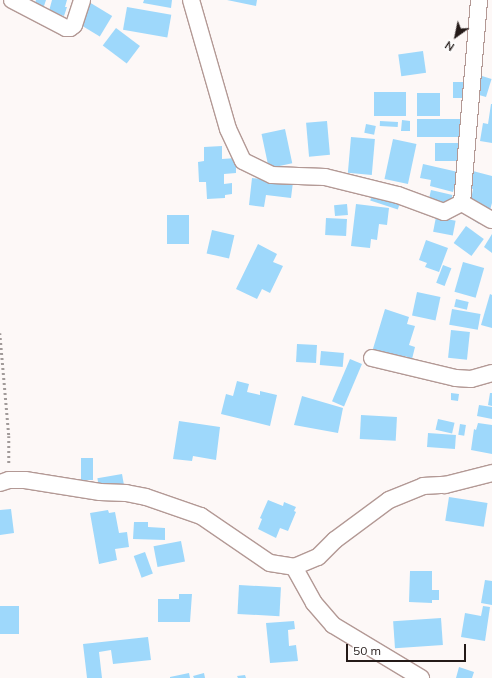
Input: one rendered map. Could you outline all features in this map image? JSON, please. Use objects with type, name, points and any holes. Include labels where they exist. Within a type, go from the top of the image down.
[{"type":"street","points":[[12,0],[66,28],[70,28],[74,25],[82,0]]},
{"type":"street","points":[[191,0],[228,129],[243,161],[272,174],[324,177],[398,195],[444,212],[462,203]]},
{"type":"street","points":[[462,203],[478,0]]},
{"type":"street","points":[[462,203],[492,220]]},
{"type":"street","points":[[372,358],[456,378],[471,379],[492,373]]},
{"type":"street","points":[[4,481],[26,480],[100,492],[126,493],[146,497],[201,516],[270,563],[294,567],[318,557],[335,540],[388,500],[424,486],[445,485],[492,472]]},
{"type":"street","points":[[294,567],[314,603],[333,625],[421,678]]},
{"type":"path","points":[[0,333],[8,436],[4,481]]},
{"type":"building","points":[[36,0],[46,0],[43,9],[34,6]]},
{"type":"building","points":[[52,0],[67,0],[65,7],[67,7],[64,16],[49,11]]},
{"type":"building","points":[[144,0],[172,0],[171,8],[143,3]]},
{"type":"building","points":[[227,0],[257,0],[256,6]]},
{"type":"building","points":[[89,2],[112,16],[100,36],[77,23]]},
{"type":"building","points":[[127,7],[171,15],[167,37],[123,30]]},
{"type":"building","points":[[116,28],[140,46],[127,64],[103,46]]},
{"type":"building","points":[[423,51],[426,73],[401,76],[398,54]]},
{"type":"building","points":[[482,76],[492,79],[486,97],[476,94]]},
{"type":"building","points":[[453,82],[463,82],[463,98],[453,98]]},
{"type":"building","points":[[374,92],[406,92],[406,116],[374,116]]},
{"type":"building","points":[[417,93],[440,93],[440,116],[417,116]]},
{"type":"building","points":[[491,104],[492,143],[480,141],[483,123],[488,124]]},
{"type":"building","points":[[417,119],[461,119],[461,137],[417,137]]},
{"type":"building","points":[[402,120],[410,121],[410,131],[401,131]]},
{"type":"building","points":[[327,121],[330,155],[309,157],[306,123]]},
{"type":"building","points":[[380,121],[398,122],[398,127],[380,126]]},
{"type":"building","points":[[366,124],[376,126],[374,135],[364,133]]},
{"type":"building","points":[[285,129],[292,163],[269,168],[262,134]]},
{"type":"building","points":[[351,137],[375,139],[372,175],[348,173]]},
{"type":"building","points":[[393,139],[416,144],[408,184],[384,179]]},
{"type":"building","points":[[435,143],[460,143],[460,161],[435,161]]},
{"type":"building","points":[[222,146],[222,159],[236,158],[236,173],[224,174],[224,184],[232,183],[232,194],[225,195],[225,198],[207,199],[206,182],[199,182],[198,162],[204,161],[204,147]]},
{"type":"building","points":[[423,164],[458,172],[453,192],[430,186],[431,180],[420,178]]},
{"type":"building","points":[[469,170],[492,176],[492,203],[490,210],[470,205],[473,189],[465,187]]},
{"type":"building","points":[[252,178],[293,182],[291,198],[266,195],[264,207],[249,205]]},
{"type":"building","points":[[431,190],[452,195],[450,205],[429,200]]},
{"type":"building","points":[[373,192],[401,201],[398,210],[370,201]]},
{"type":"building","points":[[347,204],[348,215],[335,216],[334,205]]},
{"type":"building","points":[[356,204],[389,208],[387,225],[379,224],[377,240],[371,239],[370,248],[351,246]]},
{"type":"building","points":[[471,209],[483,216],[479,224],[467,216]]},
{"type":"building","points":[[167,215],[189,215],[189,244],[167,244]]},
{"type":"building","points":[[436,217],[456,221],[453,236],[433,232]]},
{"type":"building","points":[[326,218],[347,219],[346,236],[325,235]]},
{"type":"building","points":[[466,226],[484,239],[471,256],[454,243]]},
{"type":"building","points":[[212,230],[234,235],[229,259],[207,253]]},
{"type":"building","points":[[492,234],[492,253],[484,247]]},
{"type":"building","points":[[426,240],[448,248],[439,272],[425,267],[427,263],[419,260]]},
{"type":"building","points":[[258,244],[277,254],[273,262],[283,266],[270,293],[262,289],[257,299],[236,289]]},
{"type":"building","points":[[463,262],[484,268],[476,298],[454,292]]},
{"type":"building","points":[[443,265],[451,268],[445,286],[436,283]]},
{"type":"building","points":[[417,292],[440,297],[435,320],[412,315]]},
{"type":"building","points":[[490,294],[492,295],[492,328],[481,325]]},
{"type":"building","points":[[456,299],[469,302],[467,310],[454,307]]},
{"type":"building","points":[[385,309],[409,317],[407,324],[415,326],[409,345],[415,347],[412,359],[405,356],[404,359],[372,352]]},
{"type":"building","points":[[452,309],[481,314],[478,330],[449,325]]},
{"type":"building","points":[[451,330],[470,332],[467,360],[448,358]]},
{"type":"building","points":[[297,344],[317,345],[316,363],[296,362]]},
{"type":"building","points":[[321,351],[344,353],[343,367],[320,365]]},
{"type":"building","points":[[350,359],[362,364],[344,406],[332,401]]},
{"type":"building","points":[[237,381],[249,384],[247,392],[260,395],[260,391],[277,395],[270,426],[221,414],[226,394],[233,396]]},
{"type":"building","points":[[451,393],[459,394],[458,401],[451,400]]},
{"type":"building","points":[[490,393],[492,393],[492,406],[488,405]]},
{"type":"building","points":[[302,396],[343,408],[338,433],[294,425]]},
{"type":"building","points":[[479,405],[492,407],[492,419],[477,416]]},
{"type":"building","points":[[361,415],[397,417],[396,441],[360,439]]},
{"type":"building","points":[[438,419],[455,423],[452,434],[436,430]]},
{"type":"building","points":[[179,421],[220,427],[216,460],[193,456],[192,461],[173,459]]},
{"type":"building","points":[[478,423],[492,425],[492,454],[471,450],[474,429],[476,430]]},
{"type":"building","points":[[460,424],[466,425],[464,436],[458,435]]},
{"type":"building","points":[[428,433],[456,435],[455,449],[427,447]]},
{"type":"building","points":[[81,458],[93,458],[93,480],[81,480]]},
{"type":"building","points":[[122,474],[124,485],[99,489],[97,478]]},
{"type":"building","points":[[449,497],[488,503],[484,527],[445,521]]},
{"type":"building","points":[[268,500],[283,506],[284,502],[296,507],[294,511],[296,512],[288,531],[280,528],[276,538],[258,529],[262,519],[260,518]]},
{"type":"building","points":[[11,509],[14,533],[0,535],[0,510]]},
{"type":"building","points":[[108,510],[109,513],[115,512],[119,533],[127,532],[129,547],[115,549],[117,560],[99,564],[90,513]]},
{"type":"building","points":[[134,522],[148,522],[148,527],[165,528],[165,540],[133,539]]},
{"type":"building","points":[[181,541],[185,562],[158,567],[154,546]]},
{"type":"building","points":[[145,552],[153,574],[142,578],[134,556]]},
{"type":"building","points":[[410,571],[432,571],[432,590],[439,590],[439,600],[432,600],[432,603],[409,602]]},
{"type":"building","points":[[485,580],[492,581],[492,605],[481,603]]},
{"type":"building","points":[[239,585],[281,587],[279,616],[237,614]]},
{"type":"building","points":[[179,594],[192,594],[190,622],[158,622],[158,599],[179,599]]},
{"type":"building","points":[[0,606],[19,606],[19,634],[0,634]]},
{"type":"building","points":[[483,606],[490,607],[485,641],[461,637],[465,613],[481,616]]},
{"type":"building","points":[[441,618],[443,645],[395,648],[393,621]]},
{"type":"building","points":[[294,621],[295,629],[288,630],[289,646],[296,645],[298,661],[270,663],[266,623]]},
{"type":"building","points":[[148,637],[151,660],[113,664],[111,650],[99,652],[102,678],[87,678],[83,644]]},
{"type":"building","points":[[459,667],[474,672],[472,678],[456,678]]},
{"type":"building","points":[[189,673],[190,678],[170,678],[170,677]]},
{"type":"building","points":[[204,673],[205,678],[194,678],[193,676]]},
{"type":"building","points":[[245,675],[246,678],[238,678],[237,676]]}]
